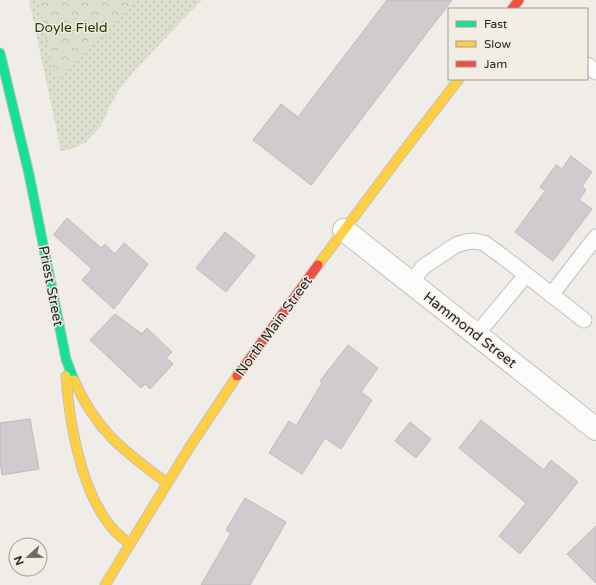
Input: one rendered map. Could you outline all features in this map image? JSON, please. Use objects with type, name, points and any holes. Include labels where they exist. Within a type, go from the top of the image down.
[{"type":"main road","points":[[513,8],[519,0]]},
{"type":"main road","name":"Priest Street","points":[[0,53],[29,174],[66,359],[73,379],[80,394],[105,430],[117,444],[139,463],[167,483]]},
{"type":"main road","name":"North Main Street","points":[[105,585],[188,448],[219,402],[344,230],[420,128],[458,80]]},
{"type":"main road","points":[[66,359],[66,385],[70,412],[88,485],[94,501],[103,517],[114,531],[130,544]]},
{"type":"street","name":"Hammond Street","points":[[344,230],[596,429]]},
{"type":"lane","points":[[588,66],[596,72]]},
{"type":"lane","points":[[551,295],[596,237]]},
{"type":"lane","points":[[411,283],[429,262],[456,245],[474,241],[484,243],[584,320]]},
{"type":"lane","points":[[476,335],[526,275]]},
{"type":"green space","points":[[29,0],[202,0],[134,71],[120,88],[101,126],[86,142],[72,149],[61,151]]},
{"type":"green space","name":"Doyle Field","points":[[38,0],[134,0],[56,82]]},
{"type":"building","points":[[387,0],[452,0],[311,185],[253,140],[281,104],[298,117]]},
{"type":"building","points":[[571,156],[592,172],[582,186],[586,190],[579,200],[592,209],[553,261],[515,232],[545,191],[540,187],[556,165],[562,169]]},
{"type":"building","points":[[67,218],[101,248],[105,244],[115,254],[124,243],[148,264],[114,309],[82,280],[92,269],[54,235]]},
{"type":"building","points":[[225,232],[255,256],[226,292],[196,268]]},
{"type":"building","points":[[115,314],[142,334],[147,328],[172,352],[166,358],[173,364],[150,389],[145,384],[141,388],[90,340]]},
{"type":"building","points":[[348,345],[378,368],[361,392],[372,400],[341,449],[325,438],[302,474],[269,453],[289,421],[296,426],[322,383],[320,381]]},
{"type":"building","points":[[30,419],[39,469],[2,475],[0,461],[0,423]]},
{"type":"building","points":[[481,420],[544,470],[551,460],[578,482],[520,554],[499,536],[526,503],[459,448]]},
{"type":"building","points":[[410,422],[431,439],[416,458],[395,441]]},
{"type":"building","points":[[245,498],[286,522],[250,585],[201,585],[231,533],[226,530]]},
{"type":"building","points":[[596,526],[596,583],[567,554]]},
{"type":"traffic: fast","points":[[0,53],[29,174],[66,359],[74,380]]},
{"type":"traffic: slow","points":[[318,265],[458,80]]},
{"type":"traffic: slow","points":[[66,376],[70,412],[77,451],[89,488],[108,524],[130,544]]},
{"type":"traffic: slow","points":[[105,585],[189,448],[237,376]]},
{"type":"traffic: slow","points":[[74,380],[83,398],[102,427],[124,450],[167,483]]},
{"type":"traffic: jam","points":[[513,8],[519,0]]},
{"type":"traffic: jam","points":[[237,376],[318,265]]}]
